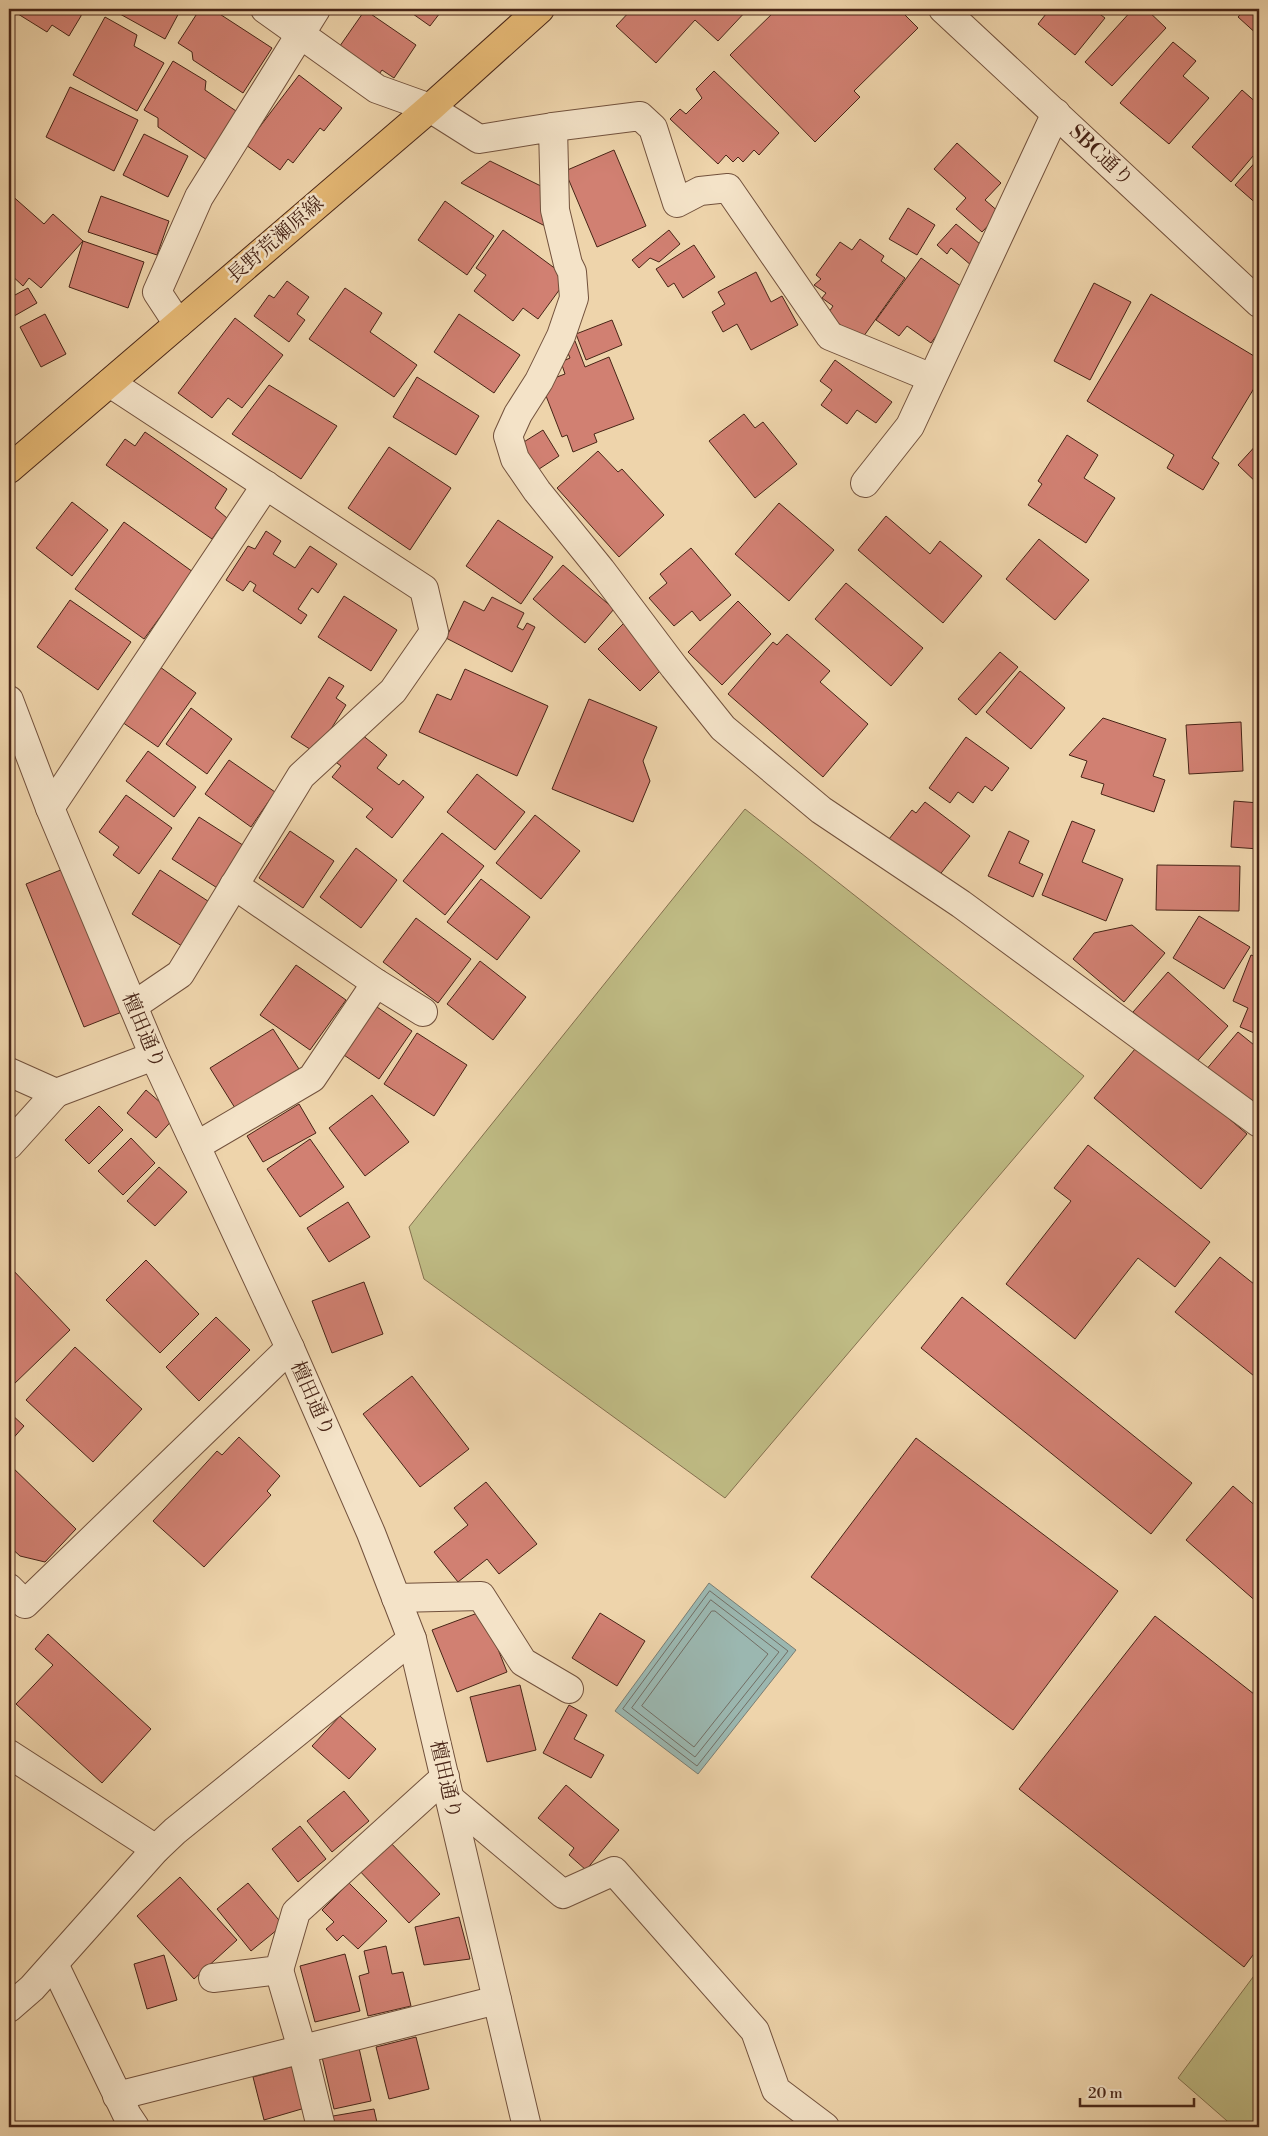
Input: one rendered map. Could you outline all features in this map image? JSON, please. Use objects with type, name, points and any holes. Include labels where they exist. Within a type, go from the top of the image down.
[{"type":"main road","name":"長野荒瀬原線","points":[[9,469],[430,108],[540,9]]},
{"type":"street","points":[[265,9],[377,89],[430,108],[479,140],[552,127],[640,116],[653,128],[678,203],[700,191],[728,188],[830,336],[932,378]]},
{"type":"street","points":[[178,324],[157,292],[200,197],[316,9]]},
{"type":"street","name":"SBC通り","points":[[943,9],[1259,303]]},
{"type":"street","points":[[865,483],[910,426],[1056,113]]},
{"type":"street","points":[[552,127],[555,210],[568,264],[572,272],[574,298],[561,336],[539,381],[518,414],[508,436],[515,459],[537,491],[601,570],[723,728],[821,810],[961,904],[1259,1124]]},
{"type":"street","points":[[110,383],[424,589],[434,632],[392,691],[301,776],[180,974],[133,1006]]},
{"type":"street","points":[[50,808],[266,485]]},
{"type":"street","name":"檀田通り","points":[[9,700],[50,808],[154,1056],[290,1348],[371,1533],[412,1639],[527,2127]]},
{"type":"street","points":[[234,886],[376,982],[424,1012]]},
{"type":"street","points":[[196,1146],[312,1078],[376,982]]},
{"type":"street","points":[[9,1145],[56,1093],[154,1056]]},
{"type":"street","points":[[9,1072],[56,1093]]},
{"type":"street","points":[[14,1604],[290,1348]]},
{"type":"street","points":[[396,1598],[481,1596],[523,1662],[569,1689]]},
{"type":"street","points":[[9,2008],[32,1988],[175,1830],[412,1639]]},
{"type":"street","points":[[9,1754],[156,1849]]},
{"type":"street","points":[[321,2127],[302,2049],[279,1970],[296,1912],[447,1788],[563,1894],[614,1871],[755,2032],[776,2090],[825,2127]]},
{"type":"street","points":[[54,1964],[117,2096],[135,2127]]},
{"type":"street","points":[[213,1978],[279,1970]]},
{"type":"street","points":[[117,2096],[497,2000]]},
{"type":"shaded area","points":[[745,809],[1084,1076],[725,1498],[424,1279],[409,1227]]},
{"type":"shaded area","points":[[1259,1969],[1259,2127],[1234,2127],[1178,2078]]},
{"type":"water","points":[[709,1583],[796,1650],[698,1774],[615,1711]]},
{"type":"building","points":[[10,9],[82,9],[81,16],[69,36],[52,25],[47,32]]},
{"type":"building","points":[[111,9],[181,9],[165,39]]},
{"type":"building","points":[[194,9],[212,9],[272,48],[243,93],[193,60],[192,52],[178,43],[198,12]]},
{"type":"building","points":[[406,9],[443,9],[430,26]]},
{"type":"building","points":[[632,9],[748,9],[718,41],[695,20],[656,63],[616,26]]},
{"type":"building","points":[[777,9],[899,9],[918,28],[854,91],[860,97],[815,142],[730,55]]},
{"type":"building","points":[[1050,9],[1093,9],[1105,18],[1075,55],[1038,24]]},
{"type":"building","points":[[1133,9],[1146,9],[1166,28],[1112,86],[1085,62]]},
{"type":"building","points":[[1245,9],[1259,9],[1259,36],[1238,17]]},
{"type":"building","points":[[365,10],[416,45],[394,78],[382,70],[375,80],[335,53]]},
{"type":"building","points":[[105,17],[137,35],[134,46],[164,63],[137,111],[73,75]]},
{"type":"building","points":[[1173,42],[1196,61],[1183,76],[1209,98],[1169,144],[1120,103]]},
{"type":"building","points":[[173,61],[206,81],[205,90],[239,113],[207,160],[158,127],[158,118],[144,110]]},
{"type":"building","points":[[714,71],[779,133],[759,155],[754,150],[743,162],[738,157],[733,162],[726,155],[718,164],[670,119],[680,109],[686,114],[702,98],[696,89]]},
{"type":"building","points":[[299,75],[342,108],[324,131],[320,128],[293,163],[288,159],[280,170],[246,145]]},
{"type":"building","points":[[70,87],[138,120],[114,171],[46,137]]},
{"type":"building","points":[[1242,90],[1259,105],[1259,149],[1231,182],[1192,147]]},
{"type":"building","points":[[144,134],[188,156],[168,197],[123,175]]},
{"type":"building","points":[[957,143],[1001,183],[985,200],[1000,213],[982,232],[956,209],[966,198],[934,169]]},
{"type":"building","points":[[614,150],[646,226],[597,247],[565,171]]},
{"type":"building","points":[[1259,158],[1259,206],[1235,185]]},
{"type":"building","points":[[490,161],[547,189],[547,227],[461,183]]},
{"type":"building","points":[[9,193],[44,224],[53,214],[83,241],[41,288],[29,278],[23,286],[9,273]]},
{"type":"building","points":[[101,196],[169,221],[157,255],[88,232]]},
{"type":"building","points":[[445,201],[494,236],[467,275],[418,240]]},
{"type":"building","points":[[908,208],[935,225],[917,255],[889,239]]},
{"type":"building","points":[[956,224],[986,249],[972,266],[951,248],[947,254],[937,245]]},
{"type":"building","points":[[503,230],[568,278],[538,319],[523,308],[513,321],[474,291],[486,275],[476,268]]},
{"type":"building","points":[[669,230],[680,244],[659,262],[650,258],[639,268],[632,260]]},
{"type":"building","points":[[860,239],[884,256],[881,261],[905,278],[861,340],[827,315],[833,306],[822,298],[826,293],[814,285],[821,279],[816,275],[840,242],[852,250]]},
{"type":"building","points":[[83,241],[144,262],[128,308],[69,287]]},
{"type":"building","points":[[694,245],[715,277],[683,298],[674,283],[668,287],[656,269]]},
{"type":"building","points":[[921,258],[968,291],[931,343],[907,326],[899,336],[876,320]]},
{"type":"building","points":[[756,272],[771,302],[782,296],[798,325],[751,350],[737,324],[723,332],[712,312],[725,304],[718,292]]},
{"type":"building","points":[[287,281],[309,297],[297,314],[305,320],[289,342],[254,316],[269,295],[274,298]]},
{"type":"building","points":[[1094,283],[1131,302],[1090,380],[1054,361]]},
{"type":"building","points":[[9,284],[15,295],[28,288],[37,303],[9,319]]},
{"type":"building","points":[[345,288],[382,313],[370,332],[417,365],[394,397],[309,339]]},
{"type":"building","points":[[1151,294],[1259,359],[1259,380],[1212,458],[1219,463],[1203,490],[1167,468],[1174,455],[1087,401]]},
{"type":"building","points":[[45,314],[66,354],[41,367],[20,327]]},
{"type":"building","points":[[459,314],[520,355],[494,393],[434,352]]},
{"type":"building","points":[[235,318],[283,355],[242,408],[228,398],[212,418],[178,393]]},
{"type":"building","points":[[612,320],[622,345],[586,360],[576,334]]},
{"type":"building","points":[[575,341],[585,367],[609,357],[634,419],[594,434],[597,442],[573,452],[567,435],[562,437],[541,383],[565,374],[561,362],[570,358],[565,346]]},
{"type":"building","points":[[835,360],[892,402],[876,423],[857,410],[847,424],[821,405],[832,390],[820,381]]},
{"type":"building","points":[[417,377],[479,416],[456,455],[393,417]]},
{"type":"building","points":[[269,385],[337,426],[301,479],[232,434]]},
{"type":"building","points":[[744,414],[755,428],[763,422],[797,464],[755,498],[709,441]]},
{"type":"building","points":[[543,430],[559,456],[536,471],[519,445]]},
{"type":"building","points":[[145,432],[227,489],[215,508],[227,518],[212,539],[106,465],[125,439],[135,446]]},
{"type":"building","points":[[1067,435],[1098,455],[1084,478],[1115,498],[1086,543],[1028,505],[1042,484],[1038,481]]},
{"type":"building","points":[[1259,442],[1259,485],[1238,465]]},
{"type":"building","points":[[389,447],[451,488],[410,550],[348,508]]},
{"type":"building","points":[[598,451],[618,472],[622,469],[664,515],[619,557],[557,488]]},
{"type":"building","points":[[72,502],[108,530],[72,576],[36,548]]},
{"type":"building","points":[[779,503],[834,550],[789,601],[735,554]]},
{"type":"building","points":[[886,516],[930,554],[940,541],[982,576],[943,623],[858,550]]},
{"type":"building","points":[[498,520],[553,557],[521,604],[466,566]]},
{"type":"building","points":[[124,522],[193,572],[144,639],[75,589]]},
{"type":"building","points":[[266,531],[281,541],[273,554],[295,568],[310,546],[337,564],[318,593],[312,588],[298,609],[307,615],[301,624],[253,591],[256,585],[250,581],[243,591],[226,580],[248,546],[255,549]]},
{"type":"building","points":[[1039,539],[1089,580],[1055,620],[1006,579]]},
{"type":"building","points":[[691,548],[731,595],[700,621],[692,611],[674,626],[649,598],[667,583],[660,574]]},
{"type":"building","points":[[563,565],[614,609],[585,643],[533,599]]},
{"type":"building","points":[[846,583],[923,648],[891,686],[815,619]]},
{"type":"building","points":[[344,596],[397,630],[371,671],[318,637]]},
{"type":"building","points":[[492,597],[524,613],[517,627],[523,630],[527,623],[535,627],[512,672],[446,638],[464,601],[484,611]]},
{"type":"building","points":[[70,600],[131,642],[98,690],[37,647]]},
{"type":"building","points":[[738,601],[771,634],[722,685],[688,652]]},
{"type":"building","points":[[624,623],[667,664],[640,691],[598,649]]},
{"type":"building","points":[[787,634],[830,671],[820,682],[868,724],[823,777],[728,694],[773,642],[777,645]]},
{"type":"building","points":[[1000,652],[1018,667],[976,715],[958,699]]},
{"type":"building","points":[[160,667],[196,693],[158,747],[122,722]]},
{"type":"building","points":[[465,669],[548,706],[517,776],[419,732],[437,694],[451,700]]},
{"type":"building","points":[[1020,671],[1065,708],[1031,749],[986,712]]},
{"type":"building","points":[[329,677],[344,686],[336,698],[346,705],[316,753],[291,737]]},
{"type":"building","points":[[589,699],[657,727],[643,761],[650,781],[633,822],[552,789]]},
{"type":"building","points":[[191,708],[232,739],[207,774],[166,744]]},
{"type":"building","points":[[1103,718],[1166,739],[1153,776],[1165,780],[1154,812],[1101,794],[1104,784],[1081,777],[1087,761],[1069,755]]},
{"type":"building","points":[[1241,722],[1243,771],[1189,774],[1186,725]]},
{"type":"building","points":[[356,730],[387,755],[377,768],[399,785],[403,780],[424,797],[392,838],[366,817],[373,809],[332,777],[341,766],[333,760]]},
{"type":"building","points":[[966,737],[1009,768],[992,791],[985,786],[973,803],[958,792],[950,803],[929,788]]},
{"type":"building","points":[[148,751],[196,787],[174,817],[126,781]]},
{"type":"building","points":[[229,760],[275,792],[251,827],[205,794]]},
{"type":"building","points":[[477,774],[525,812],[495,850],[447,812]]},
{"type":"building","points":[[126,795],[172,828],[139,874],[113,855],[119,847],[99,832]]},
{"type":"building","points":[[1234,801],[1259,803],[1259,849],[1231,847]]},
{"type":"building","points":[[925,802],[970,836],[938,877],[889,839],[912,810],[916,813]]},
{"type":"building","points":[[535,815],[580,851],[541,899],[496,863]]},
{"type":"building","points":[[199,817],[249,849],[222,891],[172,859]]},
{"type":"building","points":[[1072,821],[1095,830],[1082,862],[1123,879],[1106,921],[1042,895]]},
{"type":"building","points":[[290,831],[334,861],[303,908],[259,878]]},
{"type":"building","points":[[1009,831],[1029,841],[1019,863],[1043,874],[1033,897],[988,876]]},
{"type":"building","points":[[442,833],[484,866],[445,915],[403,881]]},
{"type":"building","points":[[356,848],[397,880],[361,928],[320,897]]},
{"type":"building","points":[[1157,865],[1240,866],[1239,911],[1156,910]]},
{"type":"building","points":[[68,867],[127,1010],[84,1027],[26,884]]},
{"type":"building","points":[[160,870],[214,905],[185,948],[132,914]]},
{"type":"building","points":[[481,879],[530,917],[497,960],[447,922]]},
{"type":"building","points":[[1199,916],[1250,947],[1224,989],[1173,958]]},
{"type":"building","points":[[416,918],[471,959],[438,1003],[383,962]]},
{"type":"building","points":[[1132,925],[1165,953],[1124,1002],[1073,959],[1094,933]]},
{"type":"building","points":[[1251,955],[1259,958],[1259,1035],[1240,1027],[1248,1008],[1233,1001]]},
{"type":"building","points":[[480,961],[526,997],[493,1040],[447,1004]]},
{"type":"building","points":[[296,965],[346,1000],[310,1050],[260,1015]]},
{"type":"building","points":[[1168,972],[1228,1026],[1193,1066],[1133,1012]]},
{"type":"building","points":[[374,1005],[412,1031],[379,1079],[341,1053]]},
{"type":"building","points":[[273,1029],[299,1069],[235,1108],[210,1068]]},
{"type":"building","points":[[1238,1032],[1259,1049],[1259,1114],[1205,1071]]},
{"type":"building","points":[[417,1033],[467,1065],[434,1116],[384,1084]]},
{"type":"building","points":[[1140,1043],[1247,1134],[1201,1189],[1094,1098]]},
{"type":"building","points":[[146,1090],[176,1116],[156,1138],[127,1113]]},
{"type":"building","points":[[372,1095],[409,1142],[365,1176],[329,1128]]},
{"type":"building","points":[[299,1104],[316,1133],[263,1162],[247,1136]]},
{"type":"building","points":[[99,1106],[123,1130],[89,1164],[65,1140]]},
{"type":"building","points":[[131,1138],[155,1163],[123,1195],[98,1171]]},
{"type":"building","points":[[310,1139],[344,1187],[300,1217],[267,1169]]},
{"type":"building","points":[[1088,1145],[1210,1242],[1175,1287],[1138,1258],[1075,1339],[1006,1284],[1071,1201],[1054,1188]]},
{"type":"building","points":[[159,1167],[187,1192],[155,1226],[127,1201]]},
{"type":"building","points":[[348,1202],[370,1237],[329,1262],[307,1228]]},
{"type":"building","points":[[1220,1257],[1259,1288],[1259,1380],[1175,1312]]},
{"type":"building","points":[[146,1260],[199,1314],[160,1353],[106,1300]]},
{"type":"building","points":[[11,1268],[70,1330],[13,1385],[9,1381],[9,1270]]},
{"type":"building","points":[[364,1282],[383,1334],[332,1353],[312,1301]]},
{"type":"building","points":[[962,1297],[1192,1483],[1151,1534],[921,1348]]},
{"type":"building","points":[[216,1317],[250,1350],[199,1401],[166,1367]]},
{"type":"building","points":[[75,1347],[142,1409],[93,1462],[26,1400]]},
{"type":"building","points":[[412,1376],[469,1449],[420,1487],[363,1414]]},
{"type":"building","points":[[9,1412],[24,1426],[9,1443]]},
{"type":"building","points":[[239,1437],[280,1476],[267,1491],[271,1495],[204,1567],[153,1521],[217,1451],[222,1455]]},
{"type":"building","points":[[916,1438],[1118,1591],[1013,1730],[811,1577]]},
{"type":"building","points":[[9,1464],[76,1529],[45,1562],[20,1556],[9,1546]]},
{"type":"building","points":[[486,1482],[537,1544],[499,1574],[487,1559],[458,1582],[434,1552],[468,1525],[454,1508]]},
{"type":"building","points":[[1233,1486],[1259,1509],[1259,1604],[1186,1540]]},
{"type":"building","points":[[483,1611],[507,1672],[457,1692],[432,1630]]},
{"type":"building","points":[[600,1613],[645,1641],[617,1686],[572,1658]]},
{"type":"building","points":[[1155,1616],[1259,1698],[1259,1947],[1244,1967],[1019,1789]]},
{"type":"building","points":[[48,1634],[151,1729],[102,1783],[16,1704],[53,1665],[35,1649]]},
{"type":"building","points":[[520,1685],[536,1750],[487,1762],[470,1697]]},
{"type":"building","points":[[569,1705],[587,1715],[574,1739],[604,1755],[591,1778],[543,1753]]},
{"type":"building","points":[[340,1716],[376,1749],[349,1779],[312,1746]]},
{"type":"building","points":[[566,1785],[619,1830],[586,1870],[569,1855],[574,1848],[538,1818]]},
{"type":"building","points":[[344,1791],[369,1821],[332,1852],[307,1821]]},
{"type":"building","points":[[300,1826],[326,1859],[298,1882],[272,1849]]},
{"type":"building","points":[[386,1838],[440,1894],[409,1923],[356,1867]]},
{"type":"building","points":[[180,1877],[237,1940],[194,1979],[137,1916]]},
{"type":"building","points":[[248,1883],[283,1925],[251,1951],[217,1909]]},
{"type":"building","points":[[349,1883],[387,1921],[358,1949],[343,1935],[337,1941],[326,1929],[334,1922],[322,1910]]},
{"type":"building","points":[[459,1917],[470,1959],[424,1965],[415,1927]]},
{"type":"building","points":[[386,1946],[392,1974],[403,1972],[411,2006],[368,2016],[359,1976],[369,1973],[364,1951]]},
{"type":"building","points":[[345,1954],[360,2011],[315,2022],[300,1966]]},
{"type":"building","points":[[164,1955],[177,2000],[147,2009],[134,1964]]},
{"type":"building","points":[[416,2037],[429,2089],[389,2099],[376,2047]]},
{"type":"building","points":[[359,2048],[371,2101],[334,2109],[322,2057]]},
{"type":"building","points":[[294,2066],[305,2108],[264,2120],[253,2077]]},
{"type":"building","points":[[374,2109],[378,2127],[335,2127],[333,2116]]}]
